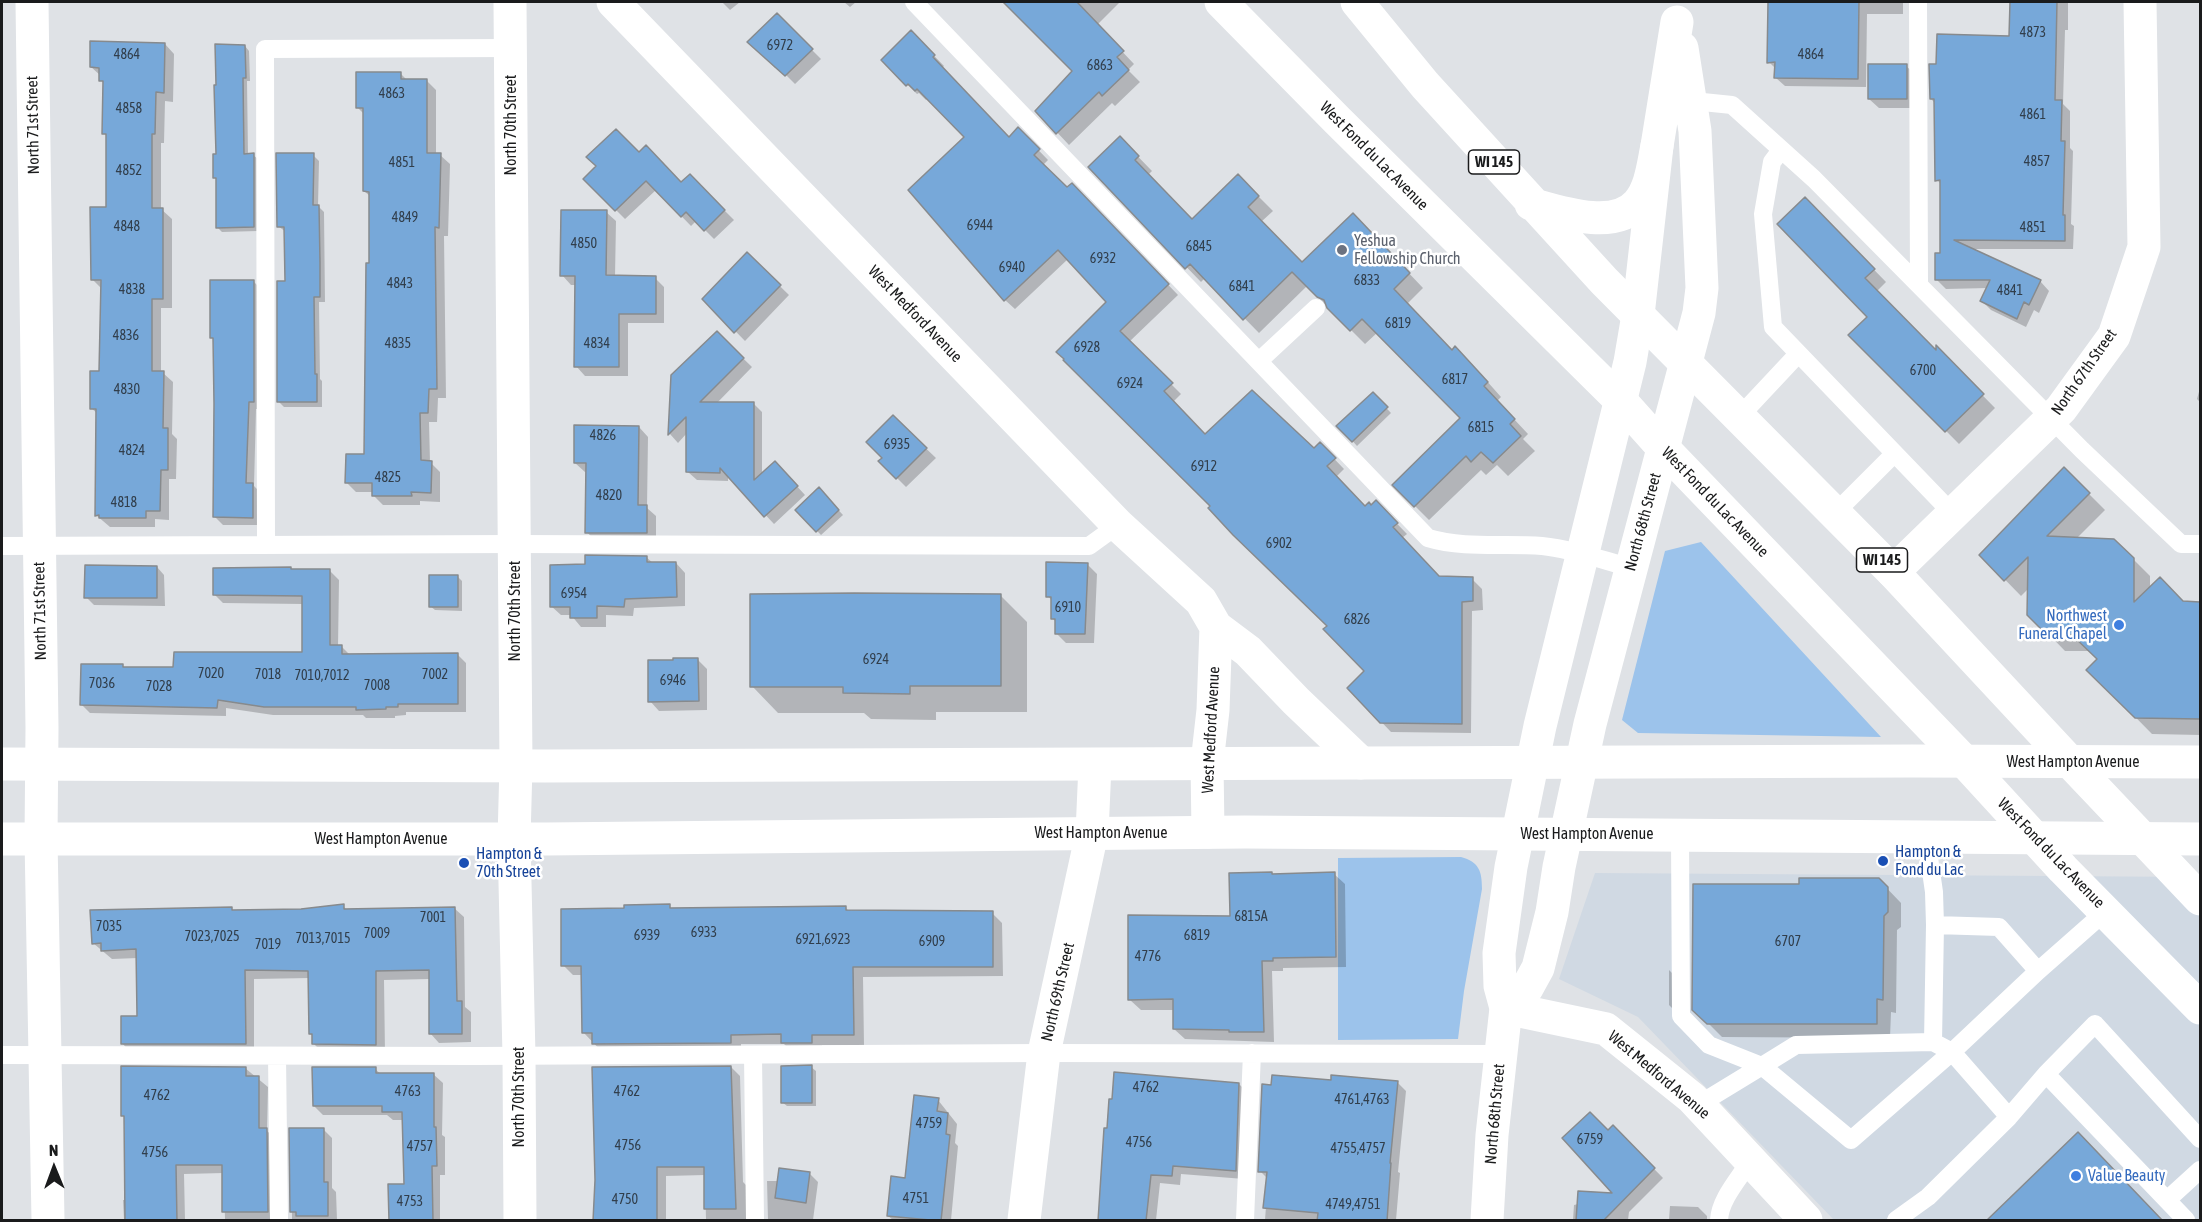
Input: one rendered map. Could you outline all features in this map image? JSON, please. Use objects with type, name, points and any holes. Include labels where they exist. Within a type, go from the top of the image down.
[{"type":"street","name":"North 71st Street","points":[[32,2],[42,763],[41,839],[48,1221]]},
{"type":"street","name":"North 70th Street","points":[[510,2],[516,765],[514,839],[520,1221]]},
{"type":"street","name":"West Medford Avenue","points":[[613,2],[1118,525],[1201,601],[1216,627],[1248,651],[1361,763]]},
{"type":"street","name":"West Fond du Lac Avenue","points":[[1221,2],[1621,401],[1663,448],[1964,761],[2063,869],[2200,1008]]},
{"type":"street","name":"WI 145","points":[[1358,2],[1425,85],[1531,204],[1893,572],[2200,899]]},
{"type":"street","name":"North 67th Street","points":[[1893,572],[2061,409],[2114,336],[2144,247],[2140,2]]},
{"type":"street","name":"North 68th Street","points":[[1487,1221],[1491,1135],[1506,1008],[1500,986],[1499,953],[1511,867],[1532,762],[1581,555],[1621,401],[1638,315],[1657,146],[1677,100],[1677,12]]},
{"type":"street","name":"North 68th Street","points":[[1506,1008],[1527,988],[1538,968],[1552,912],[1590,724],[1699,313],[1702,288],[1695,131],[1677,100]]},
{"type":"street","points":[[1531,204],[1595,218],[1611,217],[1631,210],[1640,202],[1649,184],[1657,146]]},
{"type":"street","name":"West Medford Avenue","points":[[1208,832],[1207,764],[1213,710],[1216,627]]},
{"type":"street","name":"West Hampton Avenue","points":[[2,764],[1095,765],[1532,762],[2200,762]]},
{"type":"street","name":"North 69th Street","points":[[1024,1221],[1044,1053],[1092,833],[1095,765]]},
{"type":"street","name":"West Hampton Avenue","points":[[2,839],[514,839],[1208,832],[2200,839]]},
{"type":"street","name":"West Medford Avenue","points":[[1506,1008],[1606,1029],[1698,1105],[1806,1221]]},
{"type":"lane","points":[[914,2],[1428,538],[1447,543],[1542,546],[1563,549],[1632,568]]},
{"type":"lane","points":[[1918,2],[1919,285]]},
{"type":"lane","points":[[266,545],[265,49],[511,48]]},
{"type":"lane","points":[[1677,100],[1732,105],[1814,179],[2082,450],[2181,544],[2200,544]]},
{"type":"lane","points":[[1781,150],[1772,162],[1763,214],[1773,327],[1953,514]]},
{"type":"lane","points":[[1259,361],[1316,308]]},
{"type":"lane","points":[[1739,417],[1798,354]]},
{"type":"lane","points":[[1835,513],[1894,454]]},
{"type":"lane","points":[[2,546],[514,544],[1089,546],[1118,525]]},
{"type":"lane","points":[[1680,835],[1681,1016],[1709,1045],[1762,1066],[1851,1140],[1952,1052],[2106,911]]},
{"type":"lane","points":[[1926,837],[1934,892],[1933,1042]]},
{"type":"lane","points":[[1935,925],[1999,927],[2038,971]]},
{"type":"lane","points":[[1896,1221],[1928,1197],[2009,1117],[2046,1074],[2095,1024],[2200,1138]]},
{"type":"lane","points":[[1698,1105],[1796,1045],[1933,1042],[1952,1052],[2009,1117]]},
{"type":"lane","points":[[1245,1221],[1252,1053]]},
{"type":"lane","points":[[2,1055],[1500,1054]]},
{"type":"lane","points":[[753,1055],[755,1221]]},
{"type":"lane","points":[[277,1056],[279,1221]]},
{"type":"lane","points":[[2046,1074],[2186,1221]]},
{"type":"lane","points":[[1719,1221],[1719,1212],[1726,1198],[1750,1161]]},
{"type":"lane","points":[[2167,1200],[2200,1170]]},
{"type":"shaded area","points":[[1701,542],[1881,737],[1638,733],[1622,720],[1665,551]]},
{"type":"shaded area","points":[[1461,857],[1478,868],[1482,889],[1458,1039],[1338,1040],[1338,858]]},
{"type":"shaded area","points":[[1595,873],[2200,877],[2200,1220],[1834,1220],[1638,1017],[1559,979]]},
{"type":"building","points":[[1003,2],[1077,2],[1124,51],[1117,57],[1129,70],[1102,96],[1099,92],[1056,134],[1035,111],[1072,71]]},
{"type":"building","points":[[1768,2],[1859,2],[1858,79],[1774,78],[1775,62],[1767,63]]},
{"type":"building","points":[[2010,2],[2057,2],[2055,100],[2062,100],[2061,141],[2065,141],[2063,215],[2065,215],[2065,241],[1954,240],[2041,280],[2029,305],[2024,302],[2017,319],[1980,301],[1990,280],[1935,280],[1935,253],[1940,253],[1940,180],[1935,181],[1934,99],[1930,99],[1929,64],[1936,64],[1937,34],[2009,36]]},
{"type":"building","points":[[777,13],[813,49],[785,76],[747,42]]},
{"type":"building","points":[[911,30],[935,55],[933,57],[1009,137],[1018,127],[1040,149],[1034,155],[1067,187],[1072,183],[1169,284],[1120,331],[1173,383],[1164,391],[1205,434],[1252,390],[1314,448],[1320,442],[1336,458],[1327,466],[1365,506],[1369,502],[1371,505],[1376,500],[1398,523],[1393,527],[1439,576],[1473,577],[1473,601],[1462,602],[1462,724],[1380,723],[1347,688],[1364,671],[1323,629],[1327,626],[1233,535],[1208,508],[1210,506],[1056,352],[1106,302],[1058,250],[1004,301],[908,190],[964,137],[917,89],[915,91],[908,84],[906,86],[881,60]]},
{"type":"building","points":[[90,41],[165,43],[164,93],[156,92],[155,134],[152,134],[152,208],[163,208],[163,299],[152,299],[152,371],[164,371],[163,428],[168,428],[168,470],[161,470],[160,511],[146,511],[146,518],[99,518],[99,515],[95,516],[96,409],[90,409],[90,371],[99,371],[101,280],[91,280],[90,207],[106,207],[106,134],[102,134],[103,81],[99,81],[99,68],[90,67]]},
{"type":"building","points":[[215,44],[245,45],[244,154],[254,153],[254,227],[216,228],[216,178],[213,178],[213,154],[216,154]]},
{"type":"building","points":[[1868,64],[1907,64],[1907,99],[1868,99]]},
{"type":"building","points":[[356,72],[401,72],[401,79],[427,79],[427,153],[441,153],[439,228],[435,227],[437,389],[429,389],[428,413],[420,413],[421,460],[432,461],[431,493],[411,492],[412,496],[372,496],[372,483],[345,483],[346,454],[364,454],[369,192],[363,191],[363,108],[356,108]]},
{"type":"building","points":[[616,129],[639,152],[646,145],[681,182],[690,174],[725,210],[704,231],[686,212],[681,217],[646,181],[615,211],[583,179],[596,166],[586,157]]},
{"type":"building","points":[[1120,136],[1139,156],[1135,160],[1192,219],[1238,174],[1259,196],[1248,207],[1302,262],[1353,213],[1410,273],[1394,289],[1452,350],[1455,346],[1488,382],[1484,386],[1515,419],[1510,424],[1521,436],[1493,463],[1481,452],[1471,462],[1466,456],[1414,507],[1392,485],[1460,418],[1362,319],[1350,331],[1327,308],[1324,300],[1317,297],[1292,272],[1243,320],[1190,264],[1185,269],[1088,167]]},
{"type":"building","points":[[276,153],[314,153],[313,205],[319,205],[320,262],[320,297],[314,297],[317,402],[277,402],[277,281],[285,281],[284,227],[277,227]]},
{"type":"building","points":[[1805,197],[1875,269],[1865,278],[1936,350],[1936,345],[1984,394],[1945,432],[1848,335],[1867,317],[1777,224]]},
{"type":"building","points":[[561,210],[607,210],[606,275],[656,276],[656,314],[619,314],[619,367],[574,367],[575,276],[560,276]]},
{"type":"building","points":[[747,252],[781,285],[734,333],[702,299]]},
{"type":"building","points":[[210,280],[254,280],[254,402],[249,402],[246,483],[253,483],[253,518],[213,517],[214,404],[213,338],[210,338]]},
{"type":"building","points":[[717,331],[744,358],[700,402],[754,402],[754,480],[775,461],[798,486],[764,517],[720,468],[720,473],[686,472],[686,417],[668,435],[671,375]]},
{"type":"building","points":[[1373,392],[1388,407],[1352,442],[1336,426]]},
{"type":"building","points":[[893,415],[927,448],[896,479],[878,461],[882,458],[866,442]]},
{"type":"building","points":[[574,425],[639,426],[638,505],[647,505],[647,533],[585,533],[586,463],[574,463]]},
{"type":"building","name":"Northwest Funeral Chapel","points":[[2064,467],[2090,493],[2047,536],[2114,539],[2134,558],[2134,602],[2160,577],[2183,601],[2200,602],[2200,719],[2135,718],[2086,670],[2097,659],[2072,635],[2047,635],[2027,615],[2028,557],[2004,581],[1979,555]]},
{"type":"building","points":[[819,487],[839,510],[816,532],[795,510]]},
{"type":"building","points":[[585,555],[647,556],[647,562],[676,562],[677,597],[625,599],[624,607],[597,606],[597,618],[570,618],[570,607],[550,607],[550,565],[585,564]]},
{"type":"building","points":[[1046,562],[1088,563],[1085,634],[1055,634],[1055,619],[1051,619],[1051,597],[1046,597]]},
{"type":"building","points":[[85,565],[157,566],[157,598],[84,598]]},
{"type":"building","points":[[291,567],[291,569],[330,569],[330,645],[342,645],[342,654],[458,653],[458,704],[398,704],[398,707],[386,707],[386,709],[356,710],[356,707],[264,707],[218,700],[217,708],[80,705],[81,664],[173,667],[174,652],[302,652],[302,596],[213,595],[213,568]]},
{"type":"building","points":[[429,575],[458,575],[458,607],[429,607]]},
{"type":"building","points":[[750,594],[1001,594],[1001,686],[910,686],[910,694],[843,693],[843,687],[750,687]]},
{"type":"building","points":[[673,658],[698,658],[699,701],[648,702],[648,660],[673,660]]},
{"type":"building","points":[[1272,872],[1272,874],[1335,872],[1336,957],[1273,958],[1273,961],[1262,961],[1264,1032],[1173,1029],[1173,999],[1128,1000],[1128,915],[1230,916],[1229,873]]},
{"type":"building","points":[[1799,878],[1879,878],[1888,887],[1888,912],[1884,916],[1883,1000],[1877,999],[1877,1024],[1707,1024],[1692,1010],[1693,884],[1799,884]]},
{"type":"building","points":[[344,904],[344,909],[455,907],[457,1001],[462,1001],[462,1034],[429,1034],[429,970],[376,971],[376,1045],[312,1044],[312,1034],[309,1034],[308,971],[245,970],[246,1044],[121,1044],[121,1016],[137,1016],[136,949],[101,951],[101,943],[92,944],[90,910],[232,907],[232,910],[301,909]]},
{"type":"building","points":[[670,904],[670,908],[846,906],[846,910],[993,911],[993,967],[853,967],[854,1035],[812,1035],[812,1043],[781,1043],[781,1034],[731,1035],[731,1043],[592,1044],[592,1033],[582,1033],[581,966],[561,966],[561,909],[624,908],[624,905]]},
{"type":"building","points":[[812,1065],[812,1103],[781,1103],[781,1066]]},
{"type":"building","points":[[121,1066],[246,1067],[246,1076],[259,1076],[259,1128],[267,1128],[268,1212],[222,1212],[222,1165],[176,1165],[177,1221],[125,1221]]},
{"type":"building","points":[[731,1066],[736,1209],[704,1209],[704,1167],[657,1167],[657,1221],[593,1221],[595,1180],[592,1067]]},
{"type":"building","points":[[312,1067],[376,1067],[376,1073],[434,1073],[437,1166],[432,1166],[433,1221],[389,1221],[388,1184],[404,1184],[402,1112],[382,1112],[382,1106],[313,1106]]},
{"type":"building","points":[[1114,1072],[1239,1083],[1236,1171],[1173,1166],[1172,1176],[1151,1175],[1146,1221],[1098,1221],[1104,1128],[1107,1128]]},
{"type":"building","points":[[1272,1075],[1331,1080],[1331,1075],[1398,1081],[1387,1221],[1317,1221],[1318,1213],[1263,1208],[1267,1172],[1258,1172],[1262,1084],[1271,1085]]},
{"type":"building","points":[[914,1095],[939,1098],[937,1111],[948,1113],[946,1134],[950,1135],[941,1221],[887,1216],[891,1176],[905,1178]]},
{"type":"building","points":[[1590,1112],[1608,1130],[1613,1125],[1655,1168],[1603,1221],[1576,1221],[1578,1191],[1612,1193],[1562,1138]]},
{"type":"building","points":[[289,1128],[324,1128],[324,1182],[328,1182],[328,1216],[296,1216],[296,1212],[290,1212]]},
{"type":"building","name":"Value Beauty","points":[[2078,1132],[2163,1221],[1986,1221]]},
{"type":"building","points":[[779,1168],[810,1172],[806,1203],[775,1198]]},
{"type":"place","name":"Yeshua Fellowship Church","points":[[1342,250]]},
{"type":"place","name":"Northwest Funeral Chapel","points":[[2119,625]]},
{"type":"place","name":"Hampton & Fond du Lac","points":[[1883,861]]},
{"type":"place","name":"Hampton & 70th Street","points":[[464,863]]},
{"type":"place","name":"Value Beauty","points":[[2076,1176]]}]
